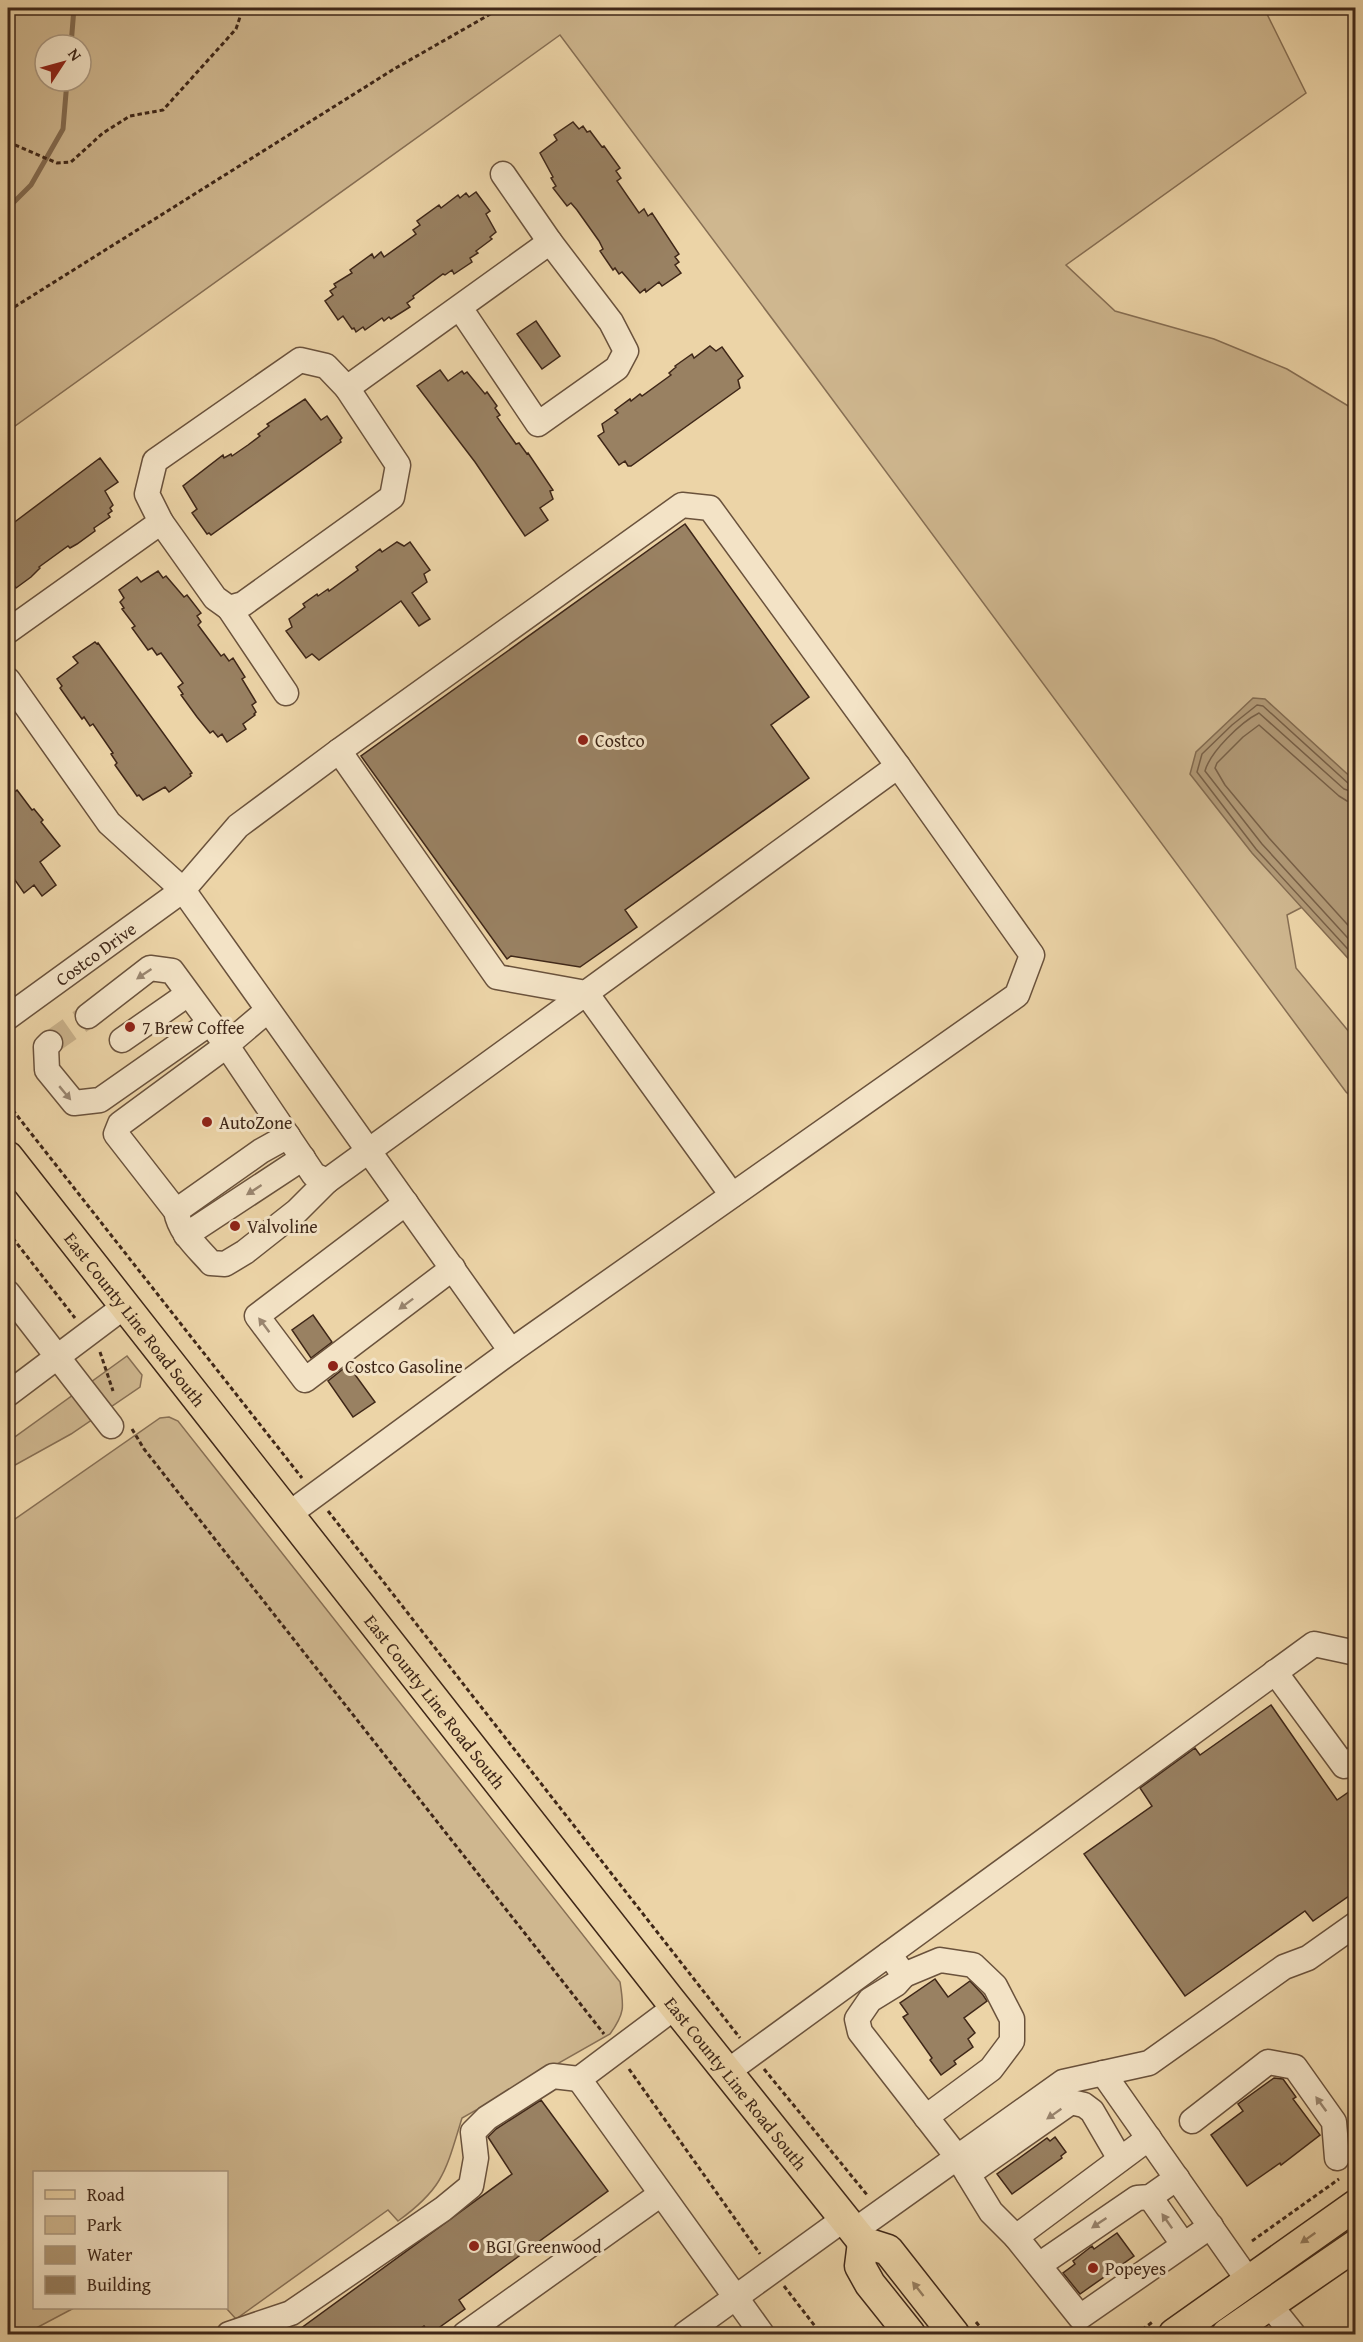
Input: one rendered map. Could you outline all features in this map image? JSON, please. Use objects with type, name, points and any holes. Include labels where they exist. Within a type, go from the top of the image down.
[{"type":"main road","name":"East County Line Road South","points":[[8,1158],[675,2007],[854,2231],[888,2250],[963,2326]]},
{"type":"main road","points":[[1174,2334],[1356,2205]]},
{"type":"main road","points":[[854,2231],[860,2266],[870,2284],[910,2334]]},
{"type":"main road","points":[[1227,2334],[1356,2245]]},
{"type":"lane","points":[[460,308],[538,424],[617,368],[626,351],[611,322],[550,242],[503,174]]},
{"type":"lane","points":[[347,388],[550,242]]},
{"type":"lane","points":[[230,608],[243,604],[392,497],[398,465],[347,388],[326,366],[300,360],[155,461],[147,494],[161,522],[215,598],[230,608],[286,693]]},
{"type":"lane","name":"Costco Drive","points":[[8,1017],[183,890],[238,826],[339,752],[682,505],[710,508],[1032,955],[1017,995],[732,1196]]},
{"type":"lane","points":[[8,631],[161,522]]},
{"type":"lane","points":[[8,680],[109,823],[183,890],[511,1351]]},
{"type":"lane","points":[[289,1514],[511,1351],[732,1196],[586,993],[497,977],[339,752]]},
{"type":"lane","points":[[268,1010],[227,1046],[120,1124],[116,1134],[176,1211],[178,1223],[186,1235],[211,1263],[225,1264],[245,1252],[297,1211],[327,1181],[898,766]]},
{"type":"lane","points":[[88,1016],[150,968],[172,971],[227,1046],[314,1174],[327,1181]]},
{"type":"lane","points":[[123,1040],[188,994]]},
{"type":"lane","points":[[50,1043],[46,1047],[47,1070],[74,1103],[100,1100],[210,1023]]},
{"type":"lane","points":[[176,1211],[261,1151],[288,1136]]},
{"type":"lane","points":[[186,1235],[303,1158]]},
{"type":"lane","points":[[406,1203],[257,1316],[305,1380],[453,1269]]},
{"type":"lane","points":[[8,1293],[58,1358],[119,1423]]},
{"type":"lane","points":[[8,1394],[125,1306]]},
{"type":"lane","points":[[727,2072],[1314,1644],[1356,1653]]},
{"type":"lane","points":[[1275,1672],[1344,1766],[1356,1758]]},
{"type":"lane","points":[[963,2166],[1063,2082],[1149,2063],[1284,1967],[1308,1958],[1356,1924]]},
{"type":"lane","points":[[889,1954],[904,1975]]},
{"type":"lane","points":[[926,2117],[991,2069],[1012,2041],[1012,2019],[995,1986],[973,1965],[940,1960],[904,1975],[896,1984],[870,2000],[857,2019],[860,2032],[963,2166],[991,2212],[1016,2237],[1080,2316],[1211,2226]]},
{"type":"lane","points":[[229,2334],[291,2313],[443,2209],[471,2186],[476,2158],[473,2132],[487,2118],[553,2076],[579,2079],[675,2007]]},
{"type":"lane","points":[[1192,2121],[1269,2062],[1295,2067],[1334,2122],[1340,2167]]},
{"type":"lane","points":[[1103,2073],[1248,2280]]},
{"type":"lane","points":[[579,2079],[762,2334]]},
{"type":"lane","points":[[685,2334],[773,2271],[854,2231],[882,2212],[1071,2102],[1084,2104],[1092,2111],[1120,2159]]},
{"type":"lane","points":[[1016,2237],[1149,2138]]},
{"type":"lane","points":[[1039,2265],[1137,2198],[1150,2197],[1177,2178]]},
{"type":"lane","points":[[465,2334],[661,2194]]},
{"type":"lane","points":[[1150,2197],[1183,2244]]},
{"type":"lane","points":[[1269,2304],[1293,2334]]},
{"type":"path","points":[[8,142],[57,163],[71,162],[103,134],[130,116],[163,110],[236,29],[243,8]]},
{"type":"path","points":[[8,311],[394,69],[501,8]]},
{"type":"path","points":[[8,1104],[753,2054],[846,2171],[882,2212]]},
{"type":"path","points":[[8,1232],[99,1347],[113,1392]]},
{"type":"path","points":[[119,1423],[144,1449],[417,1794],[617,2052],[773,2271],[821,2334]]},
{"type":"path","points":[[1252,2241],[1340,2167]]},
{"type":"path","points":[[963,2326],[986,2334]]},
{"type":"green space","points":[[8,8],[1264,8],[1306,93],[1066,265],[1115,311],[1214,339],[1287,369],[1355,410],[1355,880],[1287,915],[1296,968],[1355,1039],[1355,1100],[1346,1092],[560,35],[8,431]]},
{"type":"green space","points":[[127,1356],[142,1375],[140,1387],[71,1434],[8,1469],[8,1442]]},
{"type":"green space","points":[[169,1417],[178,1421],[620,1982],[622,2009],[610,2034],[462,2118],[441,2177],[434,2188],[413,2209],[398,2221],[388,2210],[236,2319],[227,2309],[228,2171],[33,2171],[33,2309],[72,2309],[25,2334],[8,2334],[8,1524],[160,1418]]},
{"type":"water","points":[[1253,698],[1265,699],[1355,781],[1355,966],[1252,853],[1190,774],[1196,752]]},
{"type":"building","points":[[573,122],[579,129],[583,126],[587,132],[590,131],[602,147],[604,146],[620,168],[616,171],[621,178],[617,181],[639,213],[644,209],[648,216],[652,213],[679,254],[675,257],[679,262],[675,265],[681,273],[662,286],[659,282],[646,292],[645,289],[640,293],[622,272],[619,274],[615,268],[613,270],[600,251],[603,249],[599,241],[577,210],[571,203],[567,206],[553,188],[556,186],[551,178],[553,177],[540,153],[557,140],[554,135]]},
{"type":"building","points":[[476,192],[490,211],[486,214],[496,232],[490,237],[492,239],[476,251],[478,253],[470,258],[472,262],[454,274],[452,270],[443,274],[413,296],[414,298],[407,303],[410,307],[391,319],[389,317],[384,321],[382,318],[365,330],[363,327],[356,332],[343,316],[338,320],[325,301],[333,295],[330,291],[336,287],[334,284],[352,273],[350,270],[372,254],[374,258],[381,252],[384,257],[416,234],[413,230],[420,225],[417,221],[439,205],[441,208],[458,195],[460,198],[466,193],[469,197]]},
{"type":"building","points":[[536,321],[560,356],[542,369],[517,334]]},
{"type":"building","points":[[710,346],[716,351],[722,347],[743,376],[738,380],[740,388],[631,466],[628,466],[625,461],[619,465],[598,436],[604,432],[602,424],[618,413],[615,410],[630,399],[631,401],[640,394],[642,396],[671,375],[669,373],[675,366],[692,354],[694,358]]},
{"type":"building","points":[[440,370],[448,381],[462,371],[464,374],[467,372],[485,394],[487,392],[497,406],[495,408],[500,415],[497,417],[516,444],[519,443],[528,453],[553,490],[550,491],[553,499],[540,508],[548,520],[525,536],[475,462],[417,386]]},
{"type":"building","points":[[305,399],[321,420],[327,416],[342,438],[341,442],[211,535],[207,534],[192,513],[197,509],[183,486],[223,455],[224,458],[231,454],[232,456],[248,445],[260,436],[258,434],[269,426],[267,424]]},
{"type":"building","points":[[100,458],[118,482],[105,491],[113,505],[110,508],[112,511],[108,514],[110,517],[77,544],[70,548],[68,546],[39,567],[31,577],[16,588],[14,585],[8,590],[8,527]]},
{"type":"building","name":"Costco","points":[[685,524],[809,697],[771,725],[809,778],[625,910],[637,927],[580,967],[511,956],[507,959],[361,756]]},
{"type":"building","points":[[397,542],[404,546],[410,542],[430,570],[424,574],[427,582],[412,593],[430,619],[419,626],[401,601],[319,660],[312,654],[306,658],[286,631],[292,627],[289,619],[305,607],[303,604],[317,594],[318,596],[328,589],[329,591],[358,570],[356,567],[380,549],[382,552]]},
{"type":"building","points":[[158,571],[163,578],[166,576],[184,597],[187,595],[201,613],[197,616],[201,622],[198,625],[221,656],[224,654],[229,661],[233,658],[245,677],[242,679],[256,702],[252,705],[256,712],[255,715],[243,724],[246,729],[227,742],[222,734],[218,737],[213,731],[210,733],[197,717],[181,695],[183,694],[178,687],[183,683],[161,653],[157,655],[152,648],[148,650],[132,628],[135,626],[122,609],[124,608],[120,602],[124,598],[119,590],[137,577],[141,582]]},
{"type":"building","points":[[95,642],[98,643],[192,773],[169,792],[165,787],[143,800],[139,795],[137,796],[115,765],[117,763],[111,754],[113,753],[93,724],[90,726],[84,717],[82,719],[60,688],[62,686],[57,679],[78,663],[73,657]]},
{"type":"building","points":[[17,790],[43,820],[41,822],[60,846],[40,862],[56,885],[42,896],[34,885],[24,893],[15,880],[8,886],[8,797]]},
{"type":"building","points":[[313,1315],[332,1342],[311,1358],[292,1330]]},
{"type":"building","points":[[348,1365],[375,1402],[353,1417],[328,1381]]},
{"type":"building","points":[[1271,1705],[1337,1800],[1356,1787],[1356,1891],[1313,1921],[1305,1911],[1185,1996],[1084,1854],[1152,1806],[1140,1788],[1195,1748],[1200,1755]]},
{"type":"building","points":[[935,1979],[948,1997],[970,1981],[987,2001],[964,2018],[975,2033],[968,2039],[973,2047],[954,2061],[956,2064],[941,2075],[903,2017],[908,2014],[900,2003]]},
{"type":"building","points":[[1274,2078],[1283,2079],[1296,2097],[1293,2099],[1320,2135],[1281,2165],[1280,2163],[1247,2186],[1211,2135],[1243,2111],[1238,2104]]},
{"type":"building","name":"BGI Greenwood","points":[[541,2100],[608,2191],[459,2300],[465,2309],[430,2334],[424,2326],[412,2334],[293,2334],[512,2174],[488,2137],[496,2129]]},
{"type":"building","points":[[1055,2137],[1066,2152],[1061,2156],[1062,2158],[1012,2194],[997,2174],[1047,2138],[1050,2141]]},
{"type":"building","name":"Popeyes","points":[[1117,2233],[1134,2256],[1080,2294],[1063,2273],[1075,2264],[1073,2261],[1092,2246],[1094,2249]]},
{"type":"waterway","points":[[72,33],[74,8]]},
{"type":"waterway","points":[[8,208],[31,185],[63,129],[66,93]]},
{"type":"tunnel","points":[[50,1043],[88,1016]]},
{"type":"place","name":"Costco","points":[[583,740]]},
{"type":"place","name":"7 Brew Coffee","points":[[130,1027]]},
{"type":"place","name":"AutoZone","points":[[207,1122]]},
{"type":"place","name":"Valvoline","points":[[235,1226]]},
{"type":"place","name":"Costco Gasoline","points":[[333,1366]]},
{"type":"place","name":"BGI Greenwood","points":[[474,2246]]},
{"type":"place","name":"Popeyes","points":[[1093,2268]]}]
